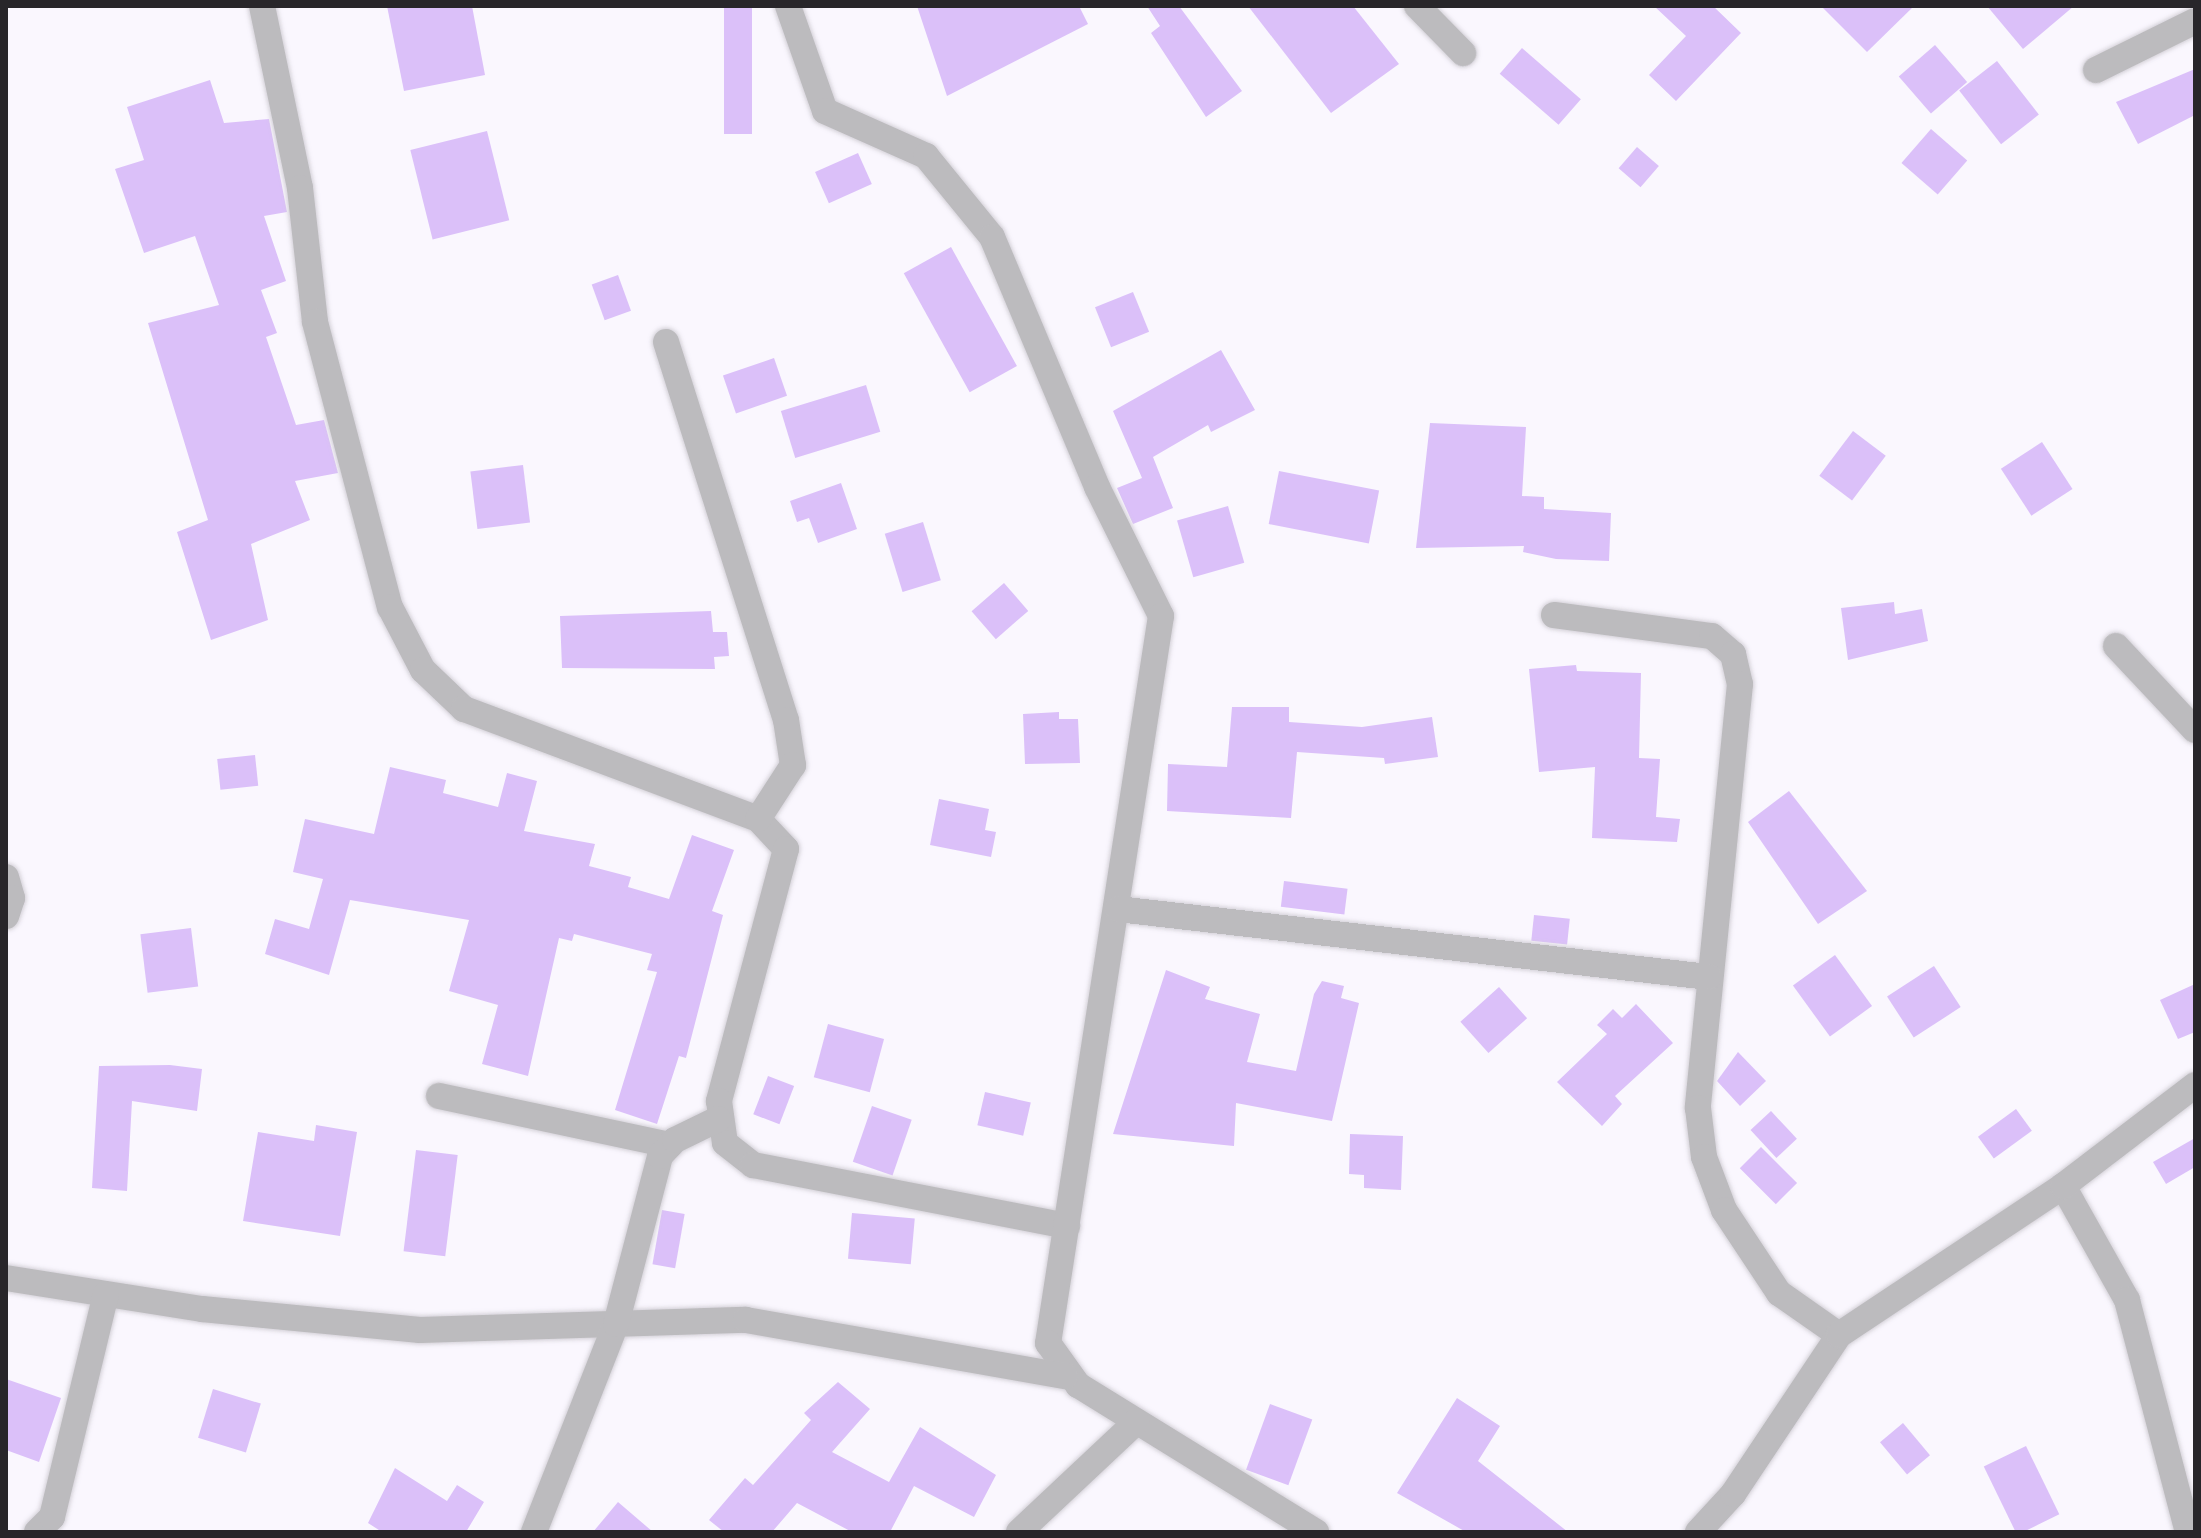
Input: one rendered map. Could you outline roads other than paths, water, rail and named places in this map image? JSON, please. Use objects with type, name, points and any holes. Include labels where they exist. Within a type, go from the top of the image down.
[{"type":"street","points":[[262,6],[300,188],[315,322],[390,607],[423,670],[464,709],[758,819],[786,849],[718,1119],[725,1143],[753,1165],[1067,1226]]},
{"type":"street","points":[[788,6],[825,111],[910,145],[985,224],[1097,487],[1155,596],[1162,637],[1048,1343],[1065,1376]]},
{"type":"street","points":[[1417,6],[1463,53]]},
{"type":"street","points":[[2096,70],[2195,21]]},
{"type":"street","points":[[666,342],[786,720],[793,765],[758,819]]},
{"type":"street","points":[[1554,615],[1712,636],[1733,654],[1740,684],[1708,977],[1698,1108],[1704,1157],[1724,1210],[1779,1293],[1839,1335]]},
{"type":"street","points":[[2116,646],[2195,730]]},
{"type":"street","points":[[6,877],[6,916]]},
{"type":"street","points":[[1118,909],[1708,977]]},
{"type":"street","points":[[1698,1532],[1733,1494],[1839,1335],[2063,1186],[2195,1085]]},
{"type":"street","points":[[439,1096],[670,1145]]},
{"type":"street","points":[[534,1532],[616,1324],[660,1156],[670,1145],[718,1119]]},
{"type":"street","points":[[2063,1186],[2127,1300],[2188,1532]]},
{"type":"street","points":[[6,1278],[106,1294],[420,1330],[746,1320],[1065,1376],[1316,1532]]},
{"type":"street","points":[[37,1532],[52,1517],[106,1294]]},
{"type":"street","points":[[1019,1532],[1136,1422]]}]
